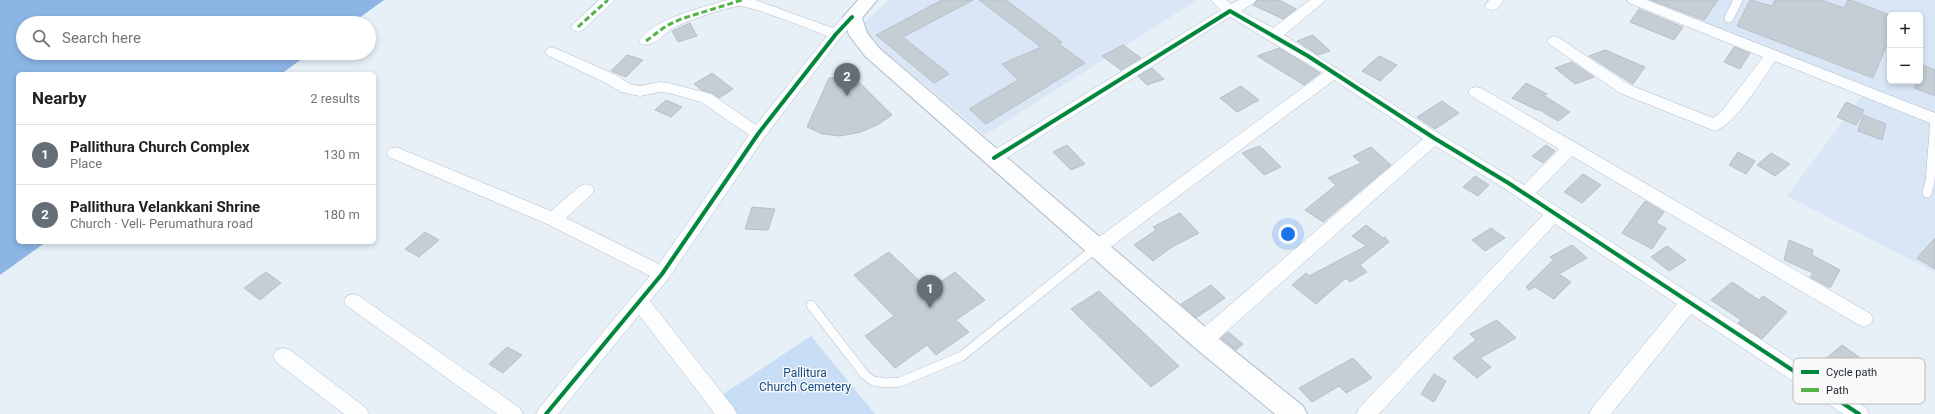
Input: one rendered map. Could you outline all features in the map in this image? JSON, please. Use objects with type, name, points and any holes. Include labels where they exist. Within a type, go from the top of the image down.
[{"type":"main road","points":[[868,0],[852,17],[858,35],[872,52],[1098,246],[1203,340],[1294,414]]},
{"type":"street","points":[[578,27],[608,0]]},
{"type":"street","points":[[646,41],[666,26],[681,19],[742,0],[836,34]]},
{"type":"street","points":[[1218,0],[1230,11],[1275,34],[1434,138],[1526,193],[1554,214],[1793,371]]},
{"type":"street","points":[[994,158],[1249,0]]},
{"type":"street","points":[[1275,34],[1319,0]]},
{"type":"street","points":[[1634,0],[1935,119]]},
{"type":"street","points":[[546,414],[662,274],[758,134],[836,34],[852,17]]},
{"type":"street","points":[[1554,41],[1625,89],[1715,125],[1728,115],[1772,55]]},
{"type":"street","points":[[552,52],[611,79],[626,88],[640,91],[669,88],[706,98],[758,134]]},
{"type":"street","points":[[1098,246],[1333,73]]},
{"type":"street","points":[[1476,92],[1864,319]]},
{"type":"street","points":[[1203,340],[1434,138]]},
{"type":"street","points":[[1526,193],[1570,148]]},
{"type":"street","points":[[395,153],[552,219],[662,274]]},
{"type":"street","points":[[552,219],[586,190]]},
{"type":"street","points":[[1366,414],[1554,214]]},
{"type":"street","points":[[353,301],[513,414]]},
{"type":"street","points":[[640,302],[726,414]]},
{"type":"street","points":[[1599,414],[1688,303]]},
{"type":"street","points":[[283,356],[359,414]]},
{"type":"street","points":[[1844,404],[1859,414]]},
{"type":"lane","points":[[1728,18],[1738,0]]},
{"type":"lane","points":[[1927,193],[1930,182],[1935,119]]},
{"type":"lane","points":[[811,305],[865,375],[873,381],[886,383],[900,382],[962,356],[1098,246]]},
{"type":"shaded area","points":[[889,0],[1197,0],[985,135],[869,38],[863,24]]},
{"type":"shaded area","points":[[1634,0],[1935,0],[1935,272],[1787,196],[1863,94]]},
{"type":"green space","name":"Pallitura Church Cemetery","points":[[811,336],[875,414],[737,414],[722,395]]},
{"type":"water","points":[[0,0],[384,0],[362,16],[16,16],[16,60],[300,60],[284,72],[16,72],[16,244],[43,244],[0,275]]},
{"type":"building","points":[[942,0],[973,0],[903,37],[949,74],[934,83],[876,35]]},
{"type":"building","points":[[979,0],[1006,0],[1062,42],[1059,44],[1085,63],[986,124],[969,109],[1018,80],[1002,64],[1041,47]]},
{"type":"building","points":[[1257,0],[1279,0],[1296,9],[1283,19],[1253,5]]},
{"type":"building","points":[[1651,0],[1718,0],[1704,20]]},
{"type":"building","points":[[1750,0],[1772,6],[1775,0],[1821,0],[1844,8],[1848,0],[1850,0],[1887,14],[1887,44],[1873,78],[1737,26]]},
{"type":"building","points":[[1639,9],[1683,27],[1674,40],[1630,22]]},
{"type":"building","points":[[690,23],[697,36],[678,42],[672,31]]},
{"type":"building","points":[[1313,35],[1330,51],[1318,55],[1297,41]]},
{"type":"building","points":[[1123,45],[1141,58],[1121,70],[1102,56]]},
{"type":"building","points":[[1734,47],[1750,53],[1740,69],[1724,62]]},
{"type":"building","points":[[1279,48],[1320,73],[1304,85],[1257,56]]},
{"type":"building","points":[[1605,50],[1645,67],[1633,84],[1589,56]]},
{"type":"building","points":[[627,55],[643,60],[626,77],[611,71]]},
{"type":"building","points":[[1379,56],[1397,65],[1380,81],[1362,71]]},
{"type":"building","points":[[1572,62],[1594,77],[1575,84],[1555,68]]},
{"type":"building","points":[[1923,65],[1935,70],[1935,96],[1914,88],[1916,84],[1923,84]]},
{"type":"building","points":[[1152,68],[1164,79],[1147,85],[1138,76]]},
{"type":"building","points":[[712,73],[733,89],[719,98],[712,93],[702,90],[694,84]]},
{"type":"building","points":[[853,76],[892,115],[879,124],[861,132],[840,136],[822,134],[807,127],[829,78]]},
{"type":"building","points":[[1526,83],[1547,94],[1543,95],[1570,112],[1558,121],[1538,109],[1537,110],[1512,98]]},
{"type":"building","points":[[1241,86],[1259,100],[1237,112],[1220,98]]},
{"type":"building","points":[[666,100],[682,107],[671,117],[655,110]]},
{"type":"building","points":[[1442,101],[1459,113],[1435,129],[1417,117]]},
{"type":"building","points":[[1846,102],[1864,110],[1856,125],[1837,117]]},
{"type":"building","points":[[1863,115],[1886,124],[1882,140],[1858,131]]},
{"type":"building","points":[[1067,145],[1085,164],[1071,170],[1053,152]]},
{"type":"building","points":[[1546,145],[1555,151],[1543,163],[1532,156]]},
{"type":"building","points":[[1259,146],[1281,167],[1264,175],[1242,153]]},
{"type":"building","points":[[1371,147],[1391,165],[1323,222],[1305,210],[1336,185],[1328,178],[1361,163],[1353,156]]},
{"type":"building","points":[[1738,152],[1755,161],[1746,174],[1729,165]]},
{"type":"building","points":[[1771,153],[1790,164],[1775,176],[1757,165]]},
{"type":"building","points":[[1583,174],[1601,185],[1582,203],[1564,192]]},
{"type":"building","points":[[1475,176],[1489,185],[1478,196],[1463,187]]},
{"type":"building","points":[[1645,201],[1664,212],[1656,223],[1666,228],[1652,249],[1622,233]]},
{"type":"building","points":[[752,207],[775,209],[768,230],[745,229]]},
{"type":"building","points":[[1180,213],[1199,233],[1172,247],[1153,261],[1134,245],[1156,230],[1153,227]]},
{"type":"building","points":[[1366,225],[1383,238],[1385,237],[1389,242],[1360,265],[1367,272],[1350,282],[1346,278],[1316,304],[1292,285],[1306,273],[1309,276],[1366,246],[1352,236]]},
{"type":"building","points":[[1491,228],[1505,238],[1485,251],[1472,240]]},
{"type":"building","points":[[425,232],[439,240],[419,257],[405,249]]},
{"type":"building","points":[[1935,238],[1935,269],[1917,258]]},
{"type":"building","points":[[1789,240],[1813,250],[1812,255],[1840,270],[1830,288],[1810,277],[1813,273],[1784,260]]},
{"type":"building","points":[[1572,245],[1587,258],[1559,274],[1571,282],[1554,299],[1535,287],[1529,290],[1526,287],[1553,260],[1550,257]]},
{"type":"building","points":[[1667,246],[1686,260],[1669,271],[1651,257]]},
{"type":"building","points":[[889,252],[929,290],[955,272],[985,300],[956,320],[969,332],[936,355],[927,345],[895,368],[865,336],[894,316],[854,275]]},
{"type":"building","points":[[266,272],[281,283],[260,300],[244,288]]},
{"type":"building","points":[[1732,282],[1759,300],[1763,296],[1787,312],[1762,339],[1738,323],[1741,320],[1711,300]]},
{"type":"building","points":[[1211,285],[1225,298],[1196,318],[1181,304]]},
{"type":"building","points":[[1099,291],[1179,366],[1151,387],[1071,309]]},
{"type":"building","points":[[1497,320],[1516,338],[1480,358],[1491,367],[1477,378],[1453,358],[1476,340],[1470,334]]},
{"type":"building","points":[[1228,332],[1243,344],[1236,350],[1221,338]]},
{"type":"building","points":[[1842,345],[1860,358],[1826,358]]},
{"type":"building","points":[[507,347],[522,355],[503,373],[489,364]]},
{"type":"building","points":[[1353,358],[1372,378],[1346,393],[1339,386],[1312,402],[1299,388]]},
{"type":"building","points":[[1434,374],[1446,381],[1434,402],[1421,394]]},
{"type":"marked path","points":[[578,27],[608,0]]},
{"type":"marked path","points":[[646,41],[666,26],[681,19],[742,0]]},
{"type":"cycle path","points":[[994,158],[1230,11],[1308,56],[1434,138],[1540,203],[1554,214],[1793,371]]},
{"type":"cycle path","points":[[546,414],[662,274],[758,134],[836,34],[852,17]]},
{"type":"cycle path","points":[[1844,404],[1859,414]]},
{"type":"place","name":"Pallithura Velankkani Shrine","points":[[847,96]]},
{"type":"place","name":"Pallithura Church Complex","points":[[930,308]]}]
